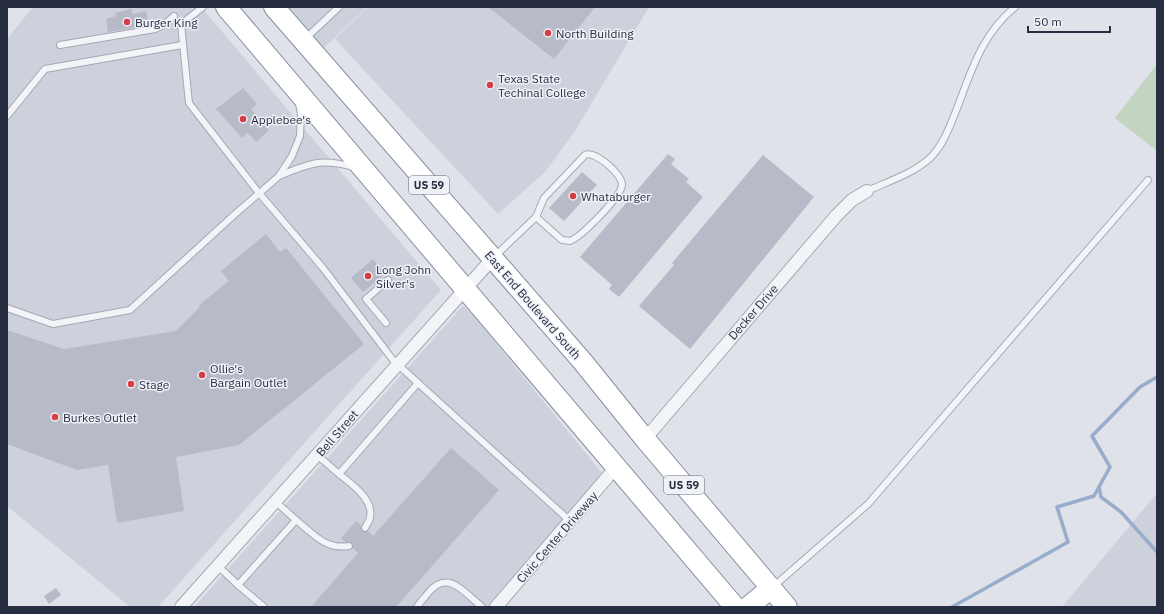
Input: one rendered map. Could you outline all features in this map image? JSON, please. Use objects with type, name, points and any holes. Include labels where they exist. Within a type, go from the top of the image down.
[{"type":"highway","points":[[226,7],[617,466],[735,607]]},
{"type":"highway","name":"East End Boulevard South","points":[[275,7],[583,362],[645,439],[787,607]]},
{"type":"highway","points":[[748,607],[771,588]]},
{"type":"street","name":"Decker Drive","points":[[645,439],[836,216],[852,200],[867,191]]},
{"type":"street","name":"Bell Street","points":[[181,607],[493,258]]},
{"type":"street","name":"Civic Center Driveway","points":[[496,607],[617,466]]},
{"type":"lane","points":[[203,7],[181,24],[189,103],[259,193],[323,268],[398,364],[570,521]]},
{"type":"lane","points":[[303,41],[339,7]]},
{"type":"lane","points":[[867,191],[917,168],[936,151],[949,129],[984,42],[996,26],[1015,7]]},
{"type":"lane","points":[[60,45],[155,29],[165,24],[174,16]]},
{"type":"lane","points":[[7,116],[45,69],[182,45]]},
{"type":"lane","points":[[7,308],[53,324],[130,310],[279,176],[292,156],[300,136],[301,115],[298,92]]},
{"type":"lane","points":[[493,258],[536,216],[549,192],[581,157],[588,153],[600,158],[620,178],[622,182],[621,189],[613,201],[581,234],[570,241],[562,240],[536,216]]},
{"type":"lane","points":[[279,176],[324,161],[334,162],[364,170]]},
{"type":"lane","points":[[771,588],[876,496],[1148,180]]},
{"type":"lane","points":[[386,323],[366,299],[388,280]]},
{"type":"lane","points":[[339,474],[418,383]]},
{"type":"lane","points":[[317,455],[355,487],[365,499],[370,508],[370,517],[365,528]]},
{"type":"lane","points":[[276,502],[296,520],[328,544],[338,548],[349,546]]},
{"type":"lane","points":[[238,584],[296,520]]},
{"type":"lane","points":[[218,566],[264,607]]},
{"type":"lane","points":[[417,607],[434,586],[442,582],[449,582],[460,588],[482,607]]},
{"type":"shaded area","points":[[33,7],[201,7],[441,290],[158,607],[130,607],[7,506],[7,39]]},
{"type":"shaded area","points":[[289,7],[367,7],[324,48]]},
{"type":"shaded area","name":"Texas State Techinal College","points":[[368,7],[649,7],[575,131],[545,172],[498,214],[335,39]]},
{"type":"shaded area","points":[[463,306],[473,315],[610,483],[500,607],[194,607]]},
{"type":"shaded area","points":[[1157,493],[1157,607],[1062,607]]},
{"type":"green space","points":[[1157,64],[1157,151],[1115,118]]},
{"type":"building","name":"North Building","points":[[488,7],[595,7],[554,59]]},
{"type":"building","name":"Burger King","points":[[132,9],[132,14],[146,11],[149,25],[108,32],[106,19],[116,16],[115,13]]},
{"type":"building","name":"Applebee's","points":[[243,88],[257,104],[251,109],[269,130],[256,142],[248,133],[242,138],[216,109]]},
{"type":"building","points":[[668,154],[675,159],[671,164],[689,179],[686,182],[703,197],[619,297],[609,289],[612,285],[580,257]]},
{"type":"building","points":[[763,155],[814,197],[690,349],[639,306],[674,265],[672,263]]},
{"type":"building","name":"Whataburger","points":[[582,172],[597,185],[564,221],[549,208]]},
{"type":"building","points":[[266,234],[280,252],[286,248],[364,344],[239,445],[176,457],[184,511],[117,523],[108,465],[77,470],[7,444],[7,330],[64,349],[176,331],[200,307],[199,305],[229,281],[221,271]]},
{"type":"building","name":"Long John Silver's","points":[[373,259],[385,274],[363,292],[351,278]]},
{"type":"building","points":[[451,448],[499,490],[396,607],[311,607],[358,553],[353,548],[352,543],[345,542],[341,538],[356,521],[361,525],[362,531],[368,531],[373,536]]},
{"type":"building","points":[[56,588],[61,595],[49,604],[44,596]]},
{"type":"waterway","points":[[952,607],[1068,542],[1057,507],[1094,496],[1110,467],[1092,436],[1140,387],[1157,377]]},
{"type":"waterway","points":[[1099,487],[1101,497],[1121,512],[1157,552]]},
{"type":"place","name":"Burger King","points":[[127,22]]},
{"type":"place","name":"North Building","points":[[548,33]]},
{"type":"place","name":"Texas State Techinal College","points":[[490,85]]},
{"type":"place","name":"Applebee's","points":[[243,119]]},
{"type":"place","name":"Whataburger","points":[[573,196]]},
{"type":"place","name":"Long John Silver's","points":[[368,276]]},
{"type":"place","name":"Ollie's Bargain Outlet","points":[[202,375]]},
{"type":"place","name":"Stage","points":[[131,384]]},
{"type":"place","name":"Burkes Outlet","points":[[55,417]]}]
